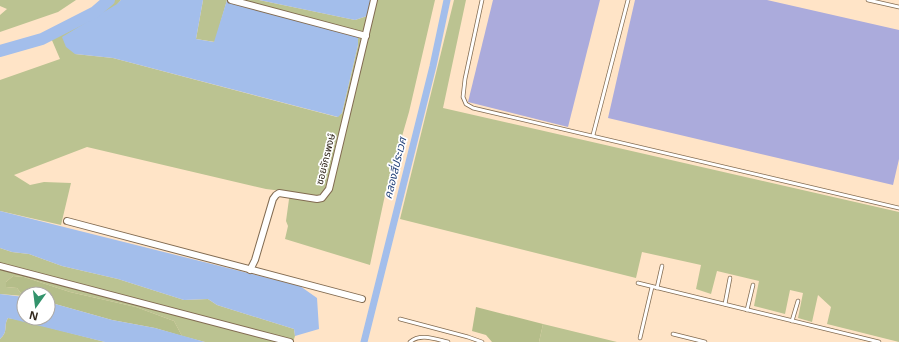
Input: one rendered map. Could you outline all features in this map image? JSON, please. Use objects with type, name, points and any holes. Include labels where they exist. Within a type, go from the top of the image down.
[{"type":"street","points":[[231,0],[366,36]]},
{"type":"street","name":"ซอยจักรพงษ์","points":[[250,270],[255,260],[273,199],[276,195],[279,193],[317,199],[322,198],[329,189],[374,0]]},
{"type":"street","points":[[67,220],[362,299]]},
{"type":"street","points":[[0,266],[290,342]]},
{"type":"lane","points":[[482,0],[465,79],[463,97],[466,104],[473,108],[899,208]]},
{"type":"lane","points":[[593,135],[628,0]]},
{"type":"lane","points":[[868,0],[899,7]]},
{"type":"lane","points":[[657,288],[662,266]]},
{"type":"lane","points":[[724,304],[730,278]]},
{"type":"lane","points":[[638,283],[880,342]]},
{"type":"lane","points":[[747,310],[753,285]]},
{"type":"lane","points":[[640,338],[652,287]]},
{"type":"lane","points":[[792,321],[798,302]]},
{"type":"lane","points":[[400,318],[482,342]]},
{"type":"lane","points":[[673,334],[705,342]]},
{"type":"lane","points":[[410,342],[418,337],[448,342]]},
{"type":"green space","points":[[0,0],[76,0],[58,12],[0,32],[0,15],[7,9],[0,6]]},
{"type":"green space","points":[[114,0],[121,0],[75,54],[113,58],[337,117],[342,113],[358,45],[358,33],[228,0],[259,0],[355,20],[367,16],[371,0],[435,0],[409,112],[385,195],[370,265],[285,239],[288,226],[286,221],[290,192],[266,189],[87,147],[14,175],[30,185],[44,182],[71,183],[61,225],[0,211],[0,80],[60,59],[51,38]]},
{"type":"green space","points":[[203,0],[227,0],[215,42],[196,39]]},
{"type":"green space","points":[[454,0],[466,0],[443,108],[899,212],[899,342],[827,324],[831,307],[818,295],[812,322],[798,318],[803,293],[790,290],[785,314],[754,306],[759,281],[717,271],[711,294],[696,289],[701,265],[642,252],[636,278],[400,219]]},
{"type":"green space","points":[[0,248],[12,252],[29,254],[62,266],[118,279],[184,300],[208,299],[217,305],[294,329],[295,336],[293,342],[205,342],[182,336],[174,321],[136,307],[70,292],[56,287],[56,286],[24,277],[13,276],[6,282],[6,287],[16,288],[16,295],[0,294]]},
{"type":"green space","points":[[13,276],[24,277],[52,286],[16,286],[16,288],[6,287],[6,282]]},
{"type":"green space","points":[[56,287],[136,307],[174,321],[182,336],[155,328],[112,320],[56,304]]},
{"type":"green space","points":[[476,307],[543,324],[539,342],[492,342],[486,335],[472,331]]},
{"type":"green space","points":[[8,318],[16,319],[16,326],[43,326],[105,342],[0,342],[0,339],[5,331]]},
{"type":"green space","points":[[543,324],[617,342],[539,342]]},
{"type":"water","points":[[121,0],[203,0],[196,39],[214,42],[227,0],[358,33],[358,45],[342,113],[338,117],[113,58],[75,54],[66,47],[62,37],[117,4]]},
{"type":"water","points":[[259,0],[371,0],[367,16],[355,20]]},
{"type":"water","points":[[0,211],[300,286],[317,298],[319,329],[295,336],[294,329],[217,305],[208,299],[184,300],[118,279],[62,266],[29,254],[12,252],[0,248]]},
{"type":"water","points":[[0,294],[16,296],[16,320],[8,318],[5,331],[0,339]]},
{"type":"water","points":[[56,304],[112,320],[155,328],[205,342],[105,342],[40,326],[56,326]]},
{"type":"building","points":[[493,0],[600,0],[568,127],[468,102]]},
{"type":"building","points":[[635,0],[767,0],[899,30],[899,159],[893,185],[608,118]]},
{"type":"waterway","points":[[0,51],[42,39],[95,12],[109,0]]},
{"type":"waterway","name":"คลองสี่ประเวศ","points":[[364,342],[433,66],[447,0]]}]
